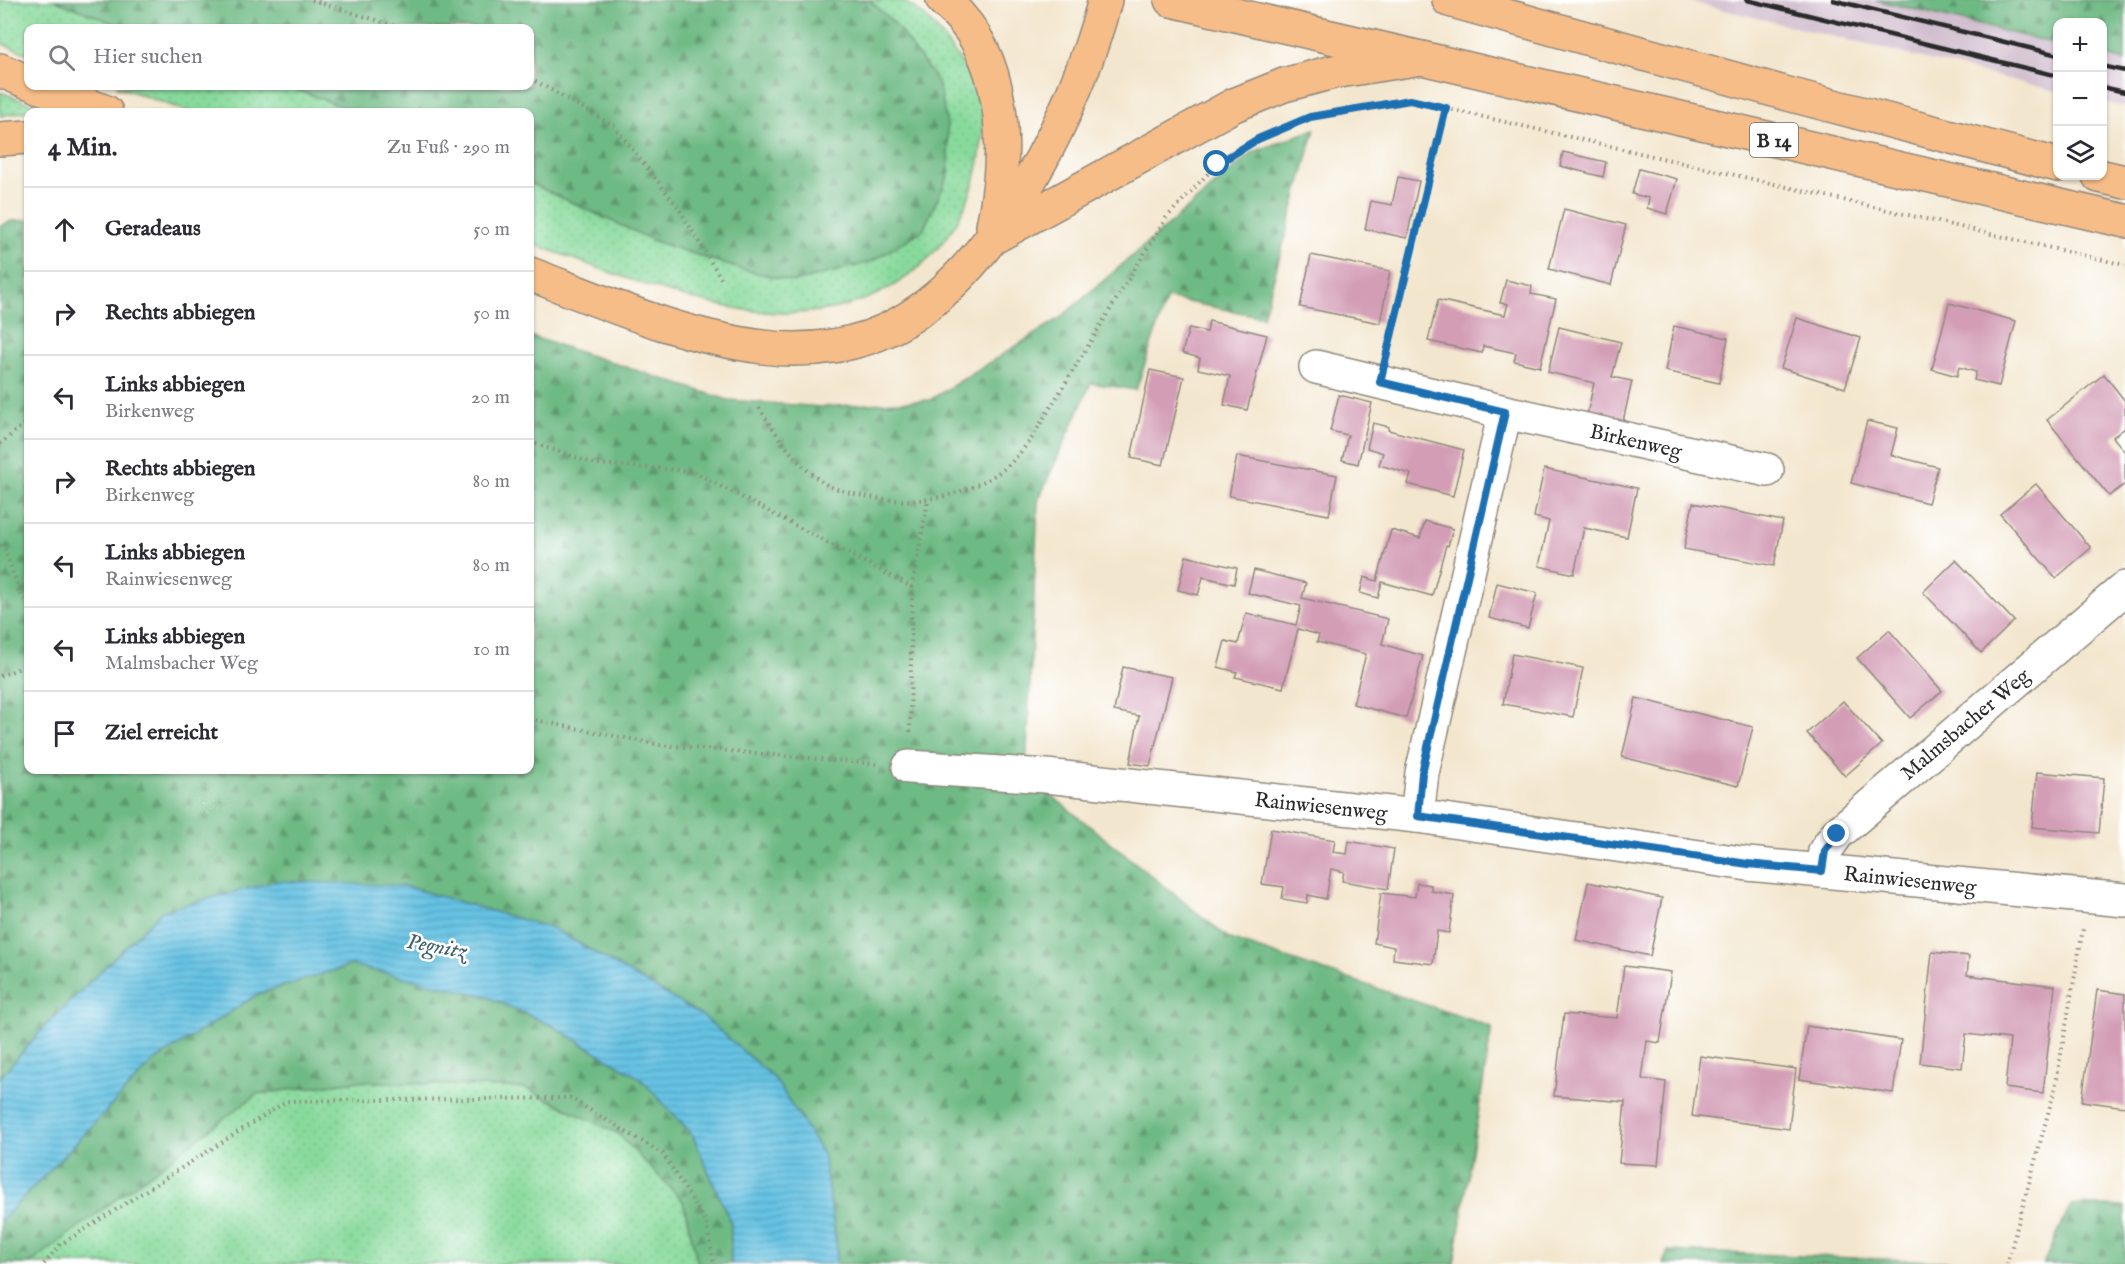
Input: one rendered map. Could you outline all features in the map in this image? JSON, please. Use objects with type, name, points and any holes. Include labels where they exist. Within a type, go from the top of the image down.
[{"type":"main road","points":[[943,0],[960,14],[987,59],[999,104],[1002,149],[1000,192],[990,239]]},
{"type":"main road","points":[[534,276],[645,318],[711,338],[765,348],[812,348],[851,343],[899,324],[940,295],[990,239],[1026,184],[1074,94],[1094,43],[1105,0]]},
{"type":"main road","name":"B 14","points":[[1171,0],[2125,221]]},
{"type":"main road","name":"B 14","points":[[1449,0],[1788,94],[2053,164]]},
{"type":"main road","points":[[990,239],[1234,105],[1284,85],[1333,72],[1422,58]]},
{"type":"main road","points":[[0,70],[24,80]]},
{"type":"main road","points":[[48,90],[96,108]]},
{"type":"main road","points":[[0,139],[24,137]]},
{"type":"main road","points":[[2107,178],[2125,182]]},
{"type":"street","name":"Birkenweg","points":[[1316,367],[1767,470]]},
{"type":"street","points":[[1418,816],[1422,773],[1505,412]]},
{"type":"street","name":"Malmsbacher Weg","points":[[1822,871],[1825,851],[1837,834],[2125,588]]},
{"type":"street","name":"Rainwiesenweg","points":[[909,767],[1046,777],[1418,816],[1748,864],[2125,900]]},
{"type":"path","points":[[312,0],[388,24]]},
{"type":"path","points":[[534,80],[614,126],[678,207],[722,280]]},
{"type":"path","points":[[759,408],[791,455],[823,483],[858,495],[894,502],[928,500],[974,487],[1003,470],[1030,441],[1166,218],[1217,164],[1258,139],[1310,117],[1410,100],[2125,265]]},
{"type":"path","points":[[1380,382],[1446,108]]},
{"type":"path","points":[[0,444],[24,424]]},
{"type":"path","points":[[534,443],[595,464],[692,471],[912,586]]},
{"type":"path","points":[[534,720],[660,744],[909,767],[912,586],[928,500]]},
{"type":"path","points":[[0,545],[5,550],[24,599]]},
{"type":"path","points":[[0,676],[24,667]]},
{"type":"path","points":[[2007,1264],[2055,1088],[2086,897]]},
{"type":"path","points":[[44,1264],[60,1245],[287,1101],[570,1098],[663,1154],[706,1222],[714,1264]]},
{"type":"shaded area","points":[[1683,0],[1876,0],[2053,43],[2053,90]]},
{"type":"shaded area","points":[[2107,56],[2125,61],[2125,107],[2107,103]]},
{"type":"green space","points":[[0,0],[54,0],[117,24],[24,24],[24,52],[0,43]]},
{"type":"green space","points":[[54,0],[869,0],[894,23],[938,82],[947,124],[949,174],[923,230],[871,262],[794,282],[737,268],[657,242],[534,185],[534,108],[346,108],[298,90],[534,90],[534,24],[117,24]]},
{"type":"green space","points":[[869,0],[901,1],[928,20],[966,69],[976,87],[983,106],[983,120],[975,179],[964,208],[949,234],[929,258],[906,277],[880,293],[851,304],[819,311],[783,313],[747,310],[672,293],[534,244],[534,185],[657,242],[737,268],[794,282],[871,262],[923,230],[949,174],[947,124],[894,23]]},
{"type":"green space","points":[[1876,0],[2125,0],[2125,61],[2107,56],[2107,18],[2053,18],[2053,43]]},
{"type":"green space","points":[[127,90],[298,90],[346,108],[178,108]]},
{"type":"green space","points":[[0,92],[43,108],[24,108],[24,112],[0,116]]},
{"type":"green space","points":[[1315,129],[1263,317],[1167,298],[1136,390],[1091,383],[1038,501],[1026,775],[1230,939],[1492,1027],[1454,1264],[835,1264],[837,1249],[823,1154],[775,1079],[703,1016],[554,929],[404,886],[162,911],[46,1025],[0,1078],[0,226],[12,221],[24,220],[24,774],[534,774],[534,337],[728,400],[821,407],[930,400],[1059,319],[1253,152]]},
{"type":"green space","points":[[351,965],[486,996],[553,1026],[640,1078],[692,1134],[731,1223],[731,1264],[698,1264],[683,1201],[617,1133],[525,1088],[358,1081],[257,1094],[29,1264],[0,1264],[0,1222],[154,1061],[258,994]]},
{"type":"green space","points":[[358,1081],[525,1088],[617,1133],[683,1201],[698,1264],[29,1264],[257,1094]]},
{"type":"green space","points":[[2071,1205],[2125,1207],[2125,1264],[2043,1264]]},
{"type":"green space","points":[[1668,1251],[1963,1262],[1990,1264],[1663,1264]]},
{"type":"water","name":"Pegnitz","points":[[277,881],[404,886],[554,929],[703,1016],[775,1079],[823,1154],[837,1249],[835,1264],[731,1264],[731,1223],[692,1134],[640,1078],[553,1026],[486,996],[351,965],[258,994],[154,1061],[0,1222],[0,1078],[46,1025],[162,911]]},
{"type":"building","points":[[1563,152],[1606,162],[1603,177],[1560,166]]},
{"type":"building","points":[[1639,169],[1677,179],[1667,214],[1647,208],[1649,198],[1632,194]]},
{"type":"building","points":[[1398,177],[1419,181],[1407,238],[1365,229],[1371,201],[1392,205]]},
{"type":"building","points":[[1564,209],[1626,225],[1611,285],[1549,269]]},
{"type":"building","points":[[1311,255],[1390,271],[1380,323],[1300,307]]},
{"type":"building","points":[[1506,280],[1532,286],[1531,294],[1556,299],[1540,367],[1514,361],[1516,353],[1483,346],[1482,353],[1428,341],[1438,300],[1505,315],[1508,304],[1500,303]]},
{"type":"building","points":[[1949,303],[2016,321],[1999,386],[1974,380],[1976,372],[1959,367],[1957,376],[1932,369]]},
{"type":"building","points":[[1797,318],[1861,338],[1845,388],[1781,368]]},
{"type":"building","points":[[1209,321],[1267,335],[1247,410],[1224,405],[1230,376],[1198,369],[1200,358],[1182,353],[1189,328],[1207,332]]},
{"type":"building","points":[[1674,326],[1728,338],[1719,383],[1665,371]]},
{"type":"building","points":[[1559,327],[1621,342],[1612,377],[1632,381],[1622,426],[1586,419],[1594,383],[1548,372]]},
{"type":"building","points":[[1150,370],[1184,377],[1163,465],[1131,458]]},
{"type":"building","points":[[2104,374],[2125,401],[2125,428],[2113,437],[2125,452],[2125,484],[2109,496],[2047,420]]},
{"type":"building","points":[[1339,395],[1372,403],[1358,464],[1342,460],[1348,435],[1330,431]]},
{"type":"building","points":[[1867,421],[1898,428],[1891,455],[1938,467],[1928,503],[1851,483]]},
{"type":"building","points":[[1373,423],[1389,427],[1388,430],[1464,450],[1453,496],[1408,484],[1411,474],[1379,465],[1383,453],[1367,448]]},
{"type":"building","points":[[1237,456],[1337,475],[1329,515],[1229,496]]},
{"type":"building","points":[[1544,469],[1637,488],[1627,537],[1584,528],[1574,574],[1539,566],[1549,521],[1534,517]]},
{"type":"building","points":[[2036,484],[2091,548],[2056,578],[2000,514]]},
{"type":"building","points":[[1693,503],[1783,521],[1774,566],[1684,549]]},
{"type":"building","points":[[1425,521],[1453,529],[1448,546],[1446,545],[1432,596],[1382,582],[1378,598],[1360,593],[1364,577],[1377,581],[1391,530],[1420,538]]},
{"type":"building","points":[[1186,556],[1237,568],[1234,584],[1203,577],[1198,595],[1178,590]]},
{"type":"building","points":[[1956,560],[2014,621],[1981,653],[1923,592]]},
{"type":"building","points":[[1254,570],[1306,583],[1302,598],[1388,619],[1382,644],[1423,656],[1406,718],[1353,704],[1366,654],[1317,642],[1319,635],[1298,629],[1283,688],[1235,677],[1237,672],[1218,667],[1225,641],[1238,644],[1246,613],[1296,625],[1301,606],[1248,593]]},
{"type":"building","points":[[1497,583],[1537,593],[1528,628],[1489,618]]},
{"type":"building","points":[[1889,630],[1942,691],[1910,718],[1857,658]]},
{"type":"building","points":[[1512,654],[1583,668],[1573,717],[1503,704]]},
{"type":"building","points":[[1123,667],[1172,677],[1150,766],[1130,763],[1139,716],[1114,711]]},
{"type":"building","points":[[1636,698],[1753,727],[1738,786],[1622,757]]},
{"type":"building","points":[[1843,701],[1882,744],[1845,776],[1807,733]]},
{"type":"building","points":[[2037,772],[2104,778],[2099,833],[2032,827]]},
{"type":"building","points":[[1271,829],[1335,840],[1333,852],[1347,854],[1349,841],[1394,849],[1388,889],[1342,881],[1344,872],[1331,869],[1326,899],[1308,895],[1307,903],[1282,899],[1284,887],[1262,884]]},
{"type":"building","points":[[1588,882],[1662,898],[1650,956],[1576,940]]},
{"type":"building","points":[[1417,883],[1431,885],[1431,891],[1454,895],[1449,933],[1437,931],[1433,964],[1393,959],[1394,947],[1374,943],[1381,893],[1415,897]]},
{"type":"building","points":[[1932,952],[1969,956],[1967,975],[2055,986],[2043,1093],[2005,1088],[2010,1039],[1966,1034],[1962,1068],[1920,1063]]},
{"type":"building","points":[[1624,966],[1671,972],[1660,1043],[1647,1041],[1642,1079],[1666,1082],[1658,1165],[1619,1163],[1625,1102],[1554,1096],[1564,1014],[1617,1018]]},
{"type":"building","points":[[2097,990],[2125,994],[2125,1107],[2082,1101]]},
{"type":"building","points":[[1807,1026],[1901,1040],[1893,1093],[1799,1079]]},
{"type":"building","points":[[1700,1056],[1796,1069],[1789,1129],[1692,1116]]},
{"type":"railway","points":[[1747,0],[2053,75]]},
{"type":"railway","points":[[1833,0],[2053,54]]},
{"type":"railway","points":[[2107,67],[2125,71]]},
{"type":"railway","points":[[2107,88],[2125,92]]},
{"type":"route","points":[[1217,164],[1258,139],[1310,117],[1410,100],[1446,108],[1380,382],[1505,412],[1422,773],[1418,816],[1748,864],[1822,871],[1825,851],[1837,834]]}]
